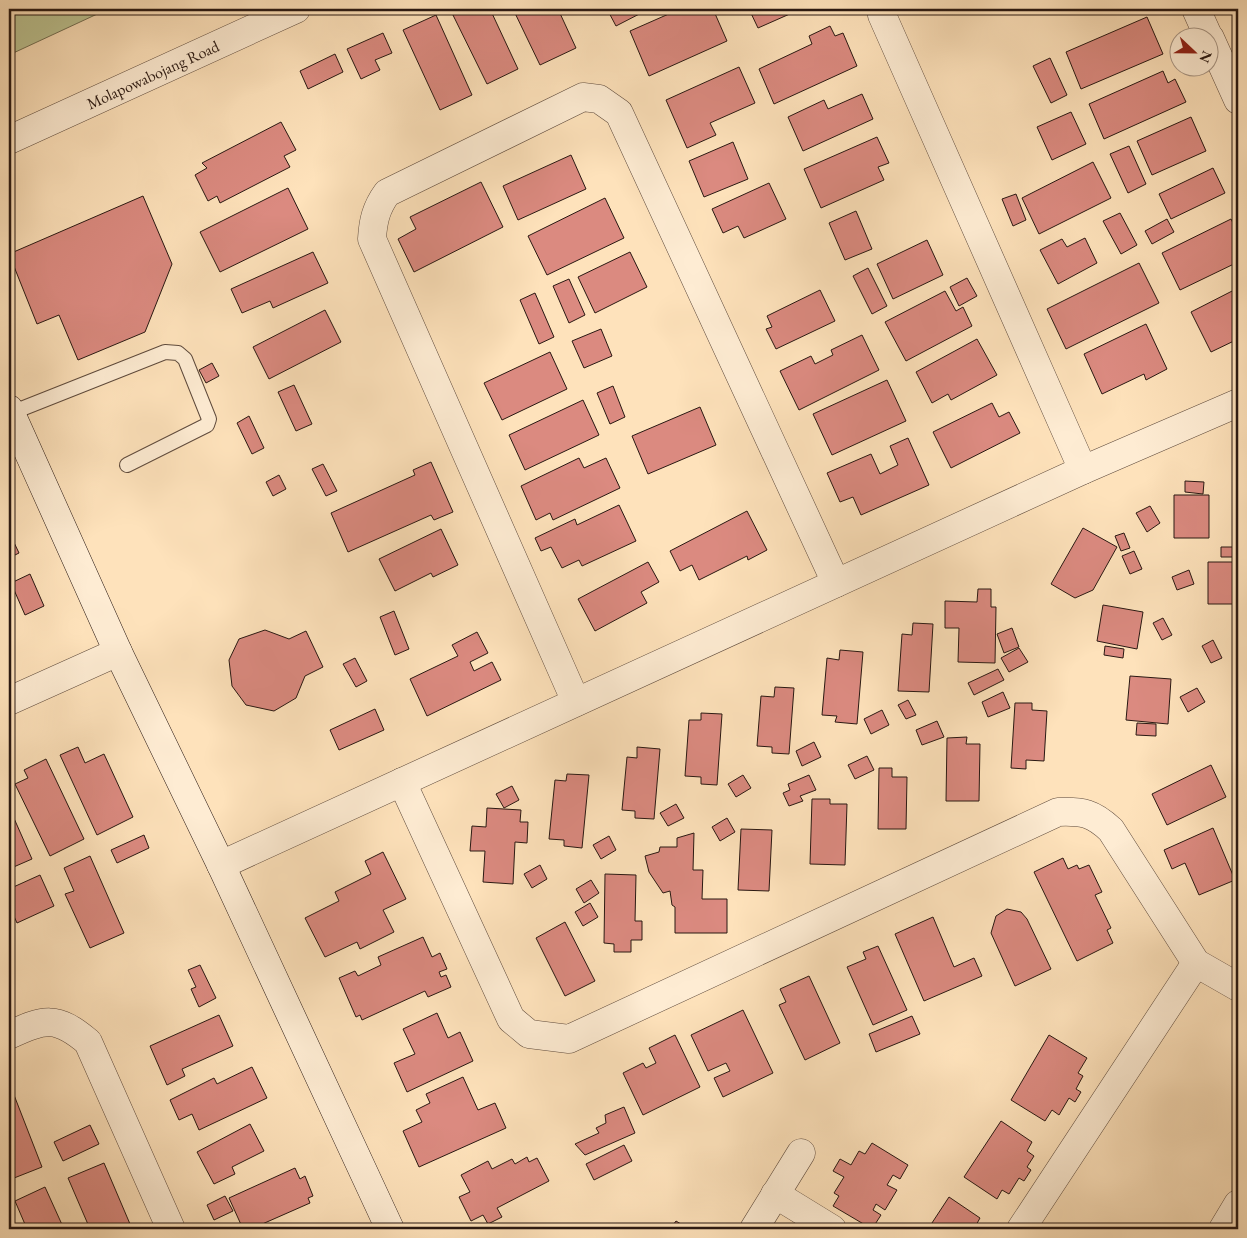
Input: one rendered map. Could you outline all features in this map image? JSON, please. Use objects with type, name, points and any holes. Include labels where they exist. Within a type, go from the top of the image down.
[{"type":"street","name":"Molapowabojang Road","points":[[9,140],[296,9]]},
{"type":"street","points":[[881,9],[882,16],[1083,470]]},
{"type":"street","points":[[1196,9],[1205,28]]},
{"type":"street","points":[[1220,62],[1238,100]]},
{"type":"street","points":[[576,702],[372,239],[373,222],[378,205],[387,193],[583,97],[598,99],[610,105],[619,113],[836,583]]},
{"type":"street","points":[[221,864],[1083,470],[1237,407]]},
{"type":"street","points":[[10,411],[118,652],[221,864],[390,1229]]},
{"type":"street","points":[[9,701],[118,652]]},
{"type":"street","points":[[402,782],[511,1019],[529,1034],[569,1039],[1058,812],[1077,811],[1096,816],[1111,830],[1196,963],[1238,987]]},
{"type":"street","points":[[1021,1229],[1196,963]]},
{"type":"street","points":[[9,1035],[33,1024],[53,1021],[73,1030],[88,1042],[171,1229]]},
{"type":"street","points":[[754,1229],[801,1153]]},
{"type":"street","points":[[775,1194],[832,1229]]},
{"type":"street","points":[[1223,1229],[1238,1204]]},
{"type":"lane","points":[[10,411],[165,352],[178,353],[185,359],[209,419],[207,426],[127,465]]},
{"type":"green space","points":[[9,9],[108,9],[9,55]]},
{"type":"building","points":[[450,9],[490,9],[518,69],[487,84]]},
{"type":"building","points":[[513,9],[558,9],[576,48],[540,65]]},
{"type":"building","points":[[607,9],[649,9],[616,26]]},
{"type":"building","points":[[680,9],[713,9],[727,41],[649,76],[630,31]]},
{"type":"building","points":[[749,9],[801,9],[758,28]]},
{"type":"building","points":[[436,15],[472,95],[440,110],[403,30]]},
{"type":"building","points":[[1147,17],[1163,54],[1081,89],[1066,52]]},
{"type":"building","points":[[830,26],[835,36],[843,33],[857,66],[774,104],[759,69],[812,44],[809,36]]},
{"type":"building","points":[[383,33],[392,53],[375,60],[380,70],[361,79],[347,49]]},
{"type":"building","points":[[335,54],[343,72],[308,89],[300,71]]},
{"type":"building","points":[[1050,58],[1067,95],[1051,103],[1033,66]]},
{"type":"building","points":[[739,67],[755,103],[710,123],[716,135],[687,148],[666,100]]},
{"type":"building","points":[[1163,71],[1168,83],[1175,79],[1186,102],[1104,139],[1089,104]]},
{"type":"building","points":[[862,94],[873,119],[803,151],[788,117],[824,100],[828,109]]},
{"type":"building","points":[[1071,112],[1086,144],[1052,160],[1037,127]]},
{"type":"building","points":[[1191,117],[1206,151],[1152,175],[1137,141]]},
{"type":"building","points":[[281,122],[296,150],[284,156],[290,167],[220,203],[217,196],[208,201],[195,175],[207,168],[202,163]]},
{"type":"building","points":[[877,137],[889,163],[878,167],[884,180],[821,208],[804,169]]},
{"type":"building","points":[[733,142],[748,179],[704,197],[689,161]]},
{"type":"building","points":[[1129,146],[1146,184],[1128,193],[1110,154]]},
{"type":"building","points":[[571,155],[586,189],[518,220],[503,186]]},
{"type":"building","points":[[1093,162],[1111,198],[1039,234],[1022,198]]},
{"type":"building","points":[[1213,168],[1225,193],[1171,219],[1159,194]]},
{"type":"building","points":[[481,182],[503,227],[414,272],[398,239],[416,229],[410,217]]},
{"type":"building","points":[[769,183],[786,219],[744,238],[738,226],[723,233],[712,209]]},
{"type":"building","points":[[288,188],[308,229],[220,272],[200,232]]},
{"type":"building","points":[[1016,194],[1026,220],[1013,226],[1002,199]]},
{"type":"building","points":[[143,196],[172,264],[145,332],[78,360],[59,315],[37,324],[9,254]]},
{"type":"building","points":[[605,198],[624,238],[547,275],[528,236]]},
{"type":"building","points":[[856,211],[872,249],[845,260],[829,223]]},
{"type":"building","points":[[1120,213],[1137,245],[1121,254],[1103,221]]},
{"type":"building","points":[[1167,219],[1174,232],[1152,244],[1145,231]]},
{"type":"building","points":[[1231,219],[1238,233],[1238,262],[1180,290],[1162,253]]},
{"type":"building","points":[[1085,238],[1097,263],[1058,284],[1040,250],[1062,239],[1067,247]]},
{"type":"building","points":[[927,240],[943,275],[893,299],[877,264]]},
{"type":"building","points":[[313,252],[328,283],[273,308],[270,301],[242,313],[231,289]]},
{"type":"building","points":[[630,252],[647,287],[595,313],[578,277]]},
{"type":"building","points":[[1139,263],[1159,303],[1066,349],[1047,309]]},
{"type":"building","points":[[868,268],[887,306],[872,314],[853,276]]},
{"type":"building","points":[[967,278],[977,296],[959,306],[950,287]]},
{"type":"building","points":[[569,279],[585,315],[569,323],[553,286]]},
{"type":"building","points":[[1238,288],[1238,339],[1211,352],[1191,312]]},
{"type":"building","points":[[820,290],[835,321],[776,349],[766,329],[772,327],[767,316]]},
{"type":"building","points":[[945,291],[956,311],[963,307],[972,326],[906,361],[885,322]]},
{"type":"building","points":[[535,293],[554,337],[539,344],[520,300]]},
{"type":"building","points":[[325,310],[341,342],[269,379],[253,347]]},
{"type":"building","points":[[1146,324],[1167,369],[1146,380],[1144,374],[1102,394],[1084,354]]},
{"type":"building","points":[[601,329],[612,356],[584,368],[572,341]]},
{"type":"building","points":[[862,335],[879,370],[799,410],[780,371],[811,356],[815,364],[833,355],[831,350]]},
{"type":"building","points":[[977,339],[997,375],[951,400],[948,394],[932,403],[916,372]]},
{"type":"building","points":[[550,352],[567,389],[502,420],[484,383]]},
{"type":"building","points":[[212,363],[219,376],[206,383],[199,370]]},
{"type":"building","points":[[887,380],[906,421],[832,455],[813,414]]},
{"type":"building","points":[[294,385],[312,424],[296,431],[278,392]]},
{"type":"building","points":[[613,386],[625,417],[610,424],[597,393]]},
{"type":"building","points":[[583,400],[599,435],[525,470],[509,435]]},
{"type":"building","points":[[992,403],[999,417],[1009,412],[1020,433],[951,468],[933,432]]},
{"type":"building","points":[[700,407],[716,445],[648,474],[632,436]]},
{"type":"building","points":[[249,416],[264,448],[252,454],[237,423]]},
{"type":"building","points":[[908,438],[929,485],[861,515],[853,497],[840,502],[827,473],[871,454],[880,474],[898,465],[890,446]]},
{"type":"building","points":[[579,458],[584,468],[606,458],[620,488],[553,520],[550,513],[536,520],[521,486]]},
{"type":"building","points":[[431,462],[453,512],[434,520],[431,515],[348,552],[331,513],[415,475],[413,470]]},
{"type":"building","points":[[323,464],[337,491],[326,496],[312,469]]},
{"type":"building","points":[[279,475],[286,489],[273,496],[266,482]]},
{"type":"building","points":[[1185,481],[1204,482],[1203,494],[1185,492]]},
{"type":"building","points":[[1174,495],[1209,495],[1209,538],[1174,538]]},
{"type":"building","points":[[619,505],[636,541],[582,566],[579,560],[562,568],[551,547],[541,551],[535,538],[575,519],[577,525]]},
{"type":"building","points":[[1150,506],[1160,523],[1147,532],[1136,513]]},
{"type":"building","points":[[747,511],[767,550],[748,560],[747,556],[699,580],[692,565],[680,571],[670,551]]},
{"type":"building","points":[[1083,528],[1117,547],[1093,590],[1075,598],[1051,584]]},
{"type":"building","points":[[441,529],[458,565],[433,577],[431,573],[395,591],[379,559]]},
{"type":"building","points":[[9,532],[19,553],[9,558]]},
{"type":"building","points":[[1124,533],[1130,548],[1121,551],[1115,536]]},
{"type":"building","points":[[1221,547],[1238,547],[1238,557],[1221,557]]},
{"type":"building","points":[[1134,551],[1142,569],[1130,574],[1122,556]]},
{"type":"building","points":[[648,562],[659,582],[641,592],[647,603],[595,631],[578,599]]},
{"type":"building","points":[[1208,562],[1238,562],[1238,604],[1208,604]]},
{"type":"building","points":[[1189,570],[1194,584],[1177,590],[1172,577]]},
{"type":"building","points":[[30,574],[44,606],[25,615],[11,583]]},
{"type":"building","points":[[978,589],[991,589],[991,607],[996,607],[995,663],[958,662],[959,628],[945,628],[945,601],[977,602]]},
{"type":"building","points":[[1103,605],[1143,612],[1137,649],[1097,641]]},
{"type":"building","points":[[394,611],[409,649],[395,655],[380,617]]},
{"type":"building","points":[[1163,618],[1172,635],[1162,640],[1153,623]]},
{"type":"building","points":[[913,623],[933,624],[929,692],[898,691],[902,634],[912,635]]},
{"type":"building","points":[[1012,628],[1019,647],[1004,653],[997,634]]},
{"type":"building","points":[[265,630],[289,639],[306,631],[323,667],[305,676],[296,698],[274,711],[246,705],[232,686],[229,660],[239,639]]},
{"type":"building","points":[[1237,630],[1238,670],[1234,670]]},
{"type":"building","points":[[477,632],[488,653],[470,662],[474,671],[492,662],[501,680],[427,716],[410,679],[458,656],[452,645]]},
{"type":"building","points":[[1213,640],[1222,658],[1211,663],[1202,646]]},
{"type":"building","points":[[1105,646],[1124,649],[1123,658],[1104,655]]},
{"type":"building","points":[[1019,648],[1028,662],[1009,672],[1001,658]]},
{"type":"building","points":[[840,650],[863,652],[857,724],[835,722],[837,716],[822,715],[827,658],[839,660]]},
{"type":"building","points":[[355,658],[367,681],[356,687],[343,664]]},
{"type":"building","points":[[998,669],[1004,680],[974,695],[968,683]]},
{"type":"building","points":[[1130,676],[1171,679],[1168,724],[1126,720]]},
{"type":"building","points":[[775,687],[794,688],[789,754],[772,753],[772,747],[757,746],[761,696],[774,697]]},
{"type":"building","points":[[1197,688],[1205,702],[1188,712],[1180,697]]},
{"type":"building","points":[[1003,692],[1010,708],[988,717],[982,702]]},
{"type":"building","points":[[908,700],[916,715],[906,719],[898,705]]},
{"type":"building","points":[[1015,703],[1032,703],[1032,710],[1047,711],[1044,761],[1026,760],[1026,769],[1011,768]]},
{"type":"building","points":[[375,709],[384,730],[339,750],[330,730]]},
{"type":"building","points":[[882,710],[889,725],[871,734],[864,719]]},
{"type":"building","points":[[701,713],[722,714],[717,785],[701,784],[701,777],[685,776],[689,720],[701,720]]},
{"type":"building","points":[[937,721],[944,737],[922,745],[916,730]]},
{"type":"building","points":[[1137,723],[1156,724],[1156,736],[1136,735]]},
{"type":"building","points":[[967,737],[966,744],[980,744],[979,801],[946,801],[947,738]]},
{"type":"building","points":[[814,742],[821,757],[802,766],[796,751]]},
{"type":"building","points":[[78,747],[85,763],[104,754],[133,817],[97,835],[60,755]]},
{"type":"building","points":[[637,747],[660,749],[654,819],[635,818],[635,811],[622,810],[627,757],[637,758]]},
{"type":"building","points":[[867,756],[874,770],[855,779],[848,765]]},
{"type":"building","points":[[46,759],[84,839],[50,856],[15,784],[28,778],[24,770]]},
{"type":"building","points":[[1211,765],[1226,797],[1167,825],[1152,794]]},
{"type":"building","points":[[879,768],[892,768],[892,777],[907,777],[906,829],[878,829]]},
{"type":"building","points":[[567,774],[589,775],[582,848],[564,846],[564,840],[549,839],[555,780],[566,781]]},
{"type":"building","points":[[743,775],[751,788],[736,797],[728,784]]},
{"type":"building","points":[[809,775],[816,790],[800,796],[803,801],[789,806],[783,793],[790,790],[788,784]]},
{"type":"building","points":[[512,786],[519,800],[504,808],[496,794]]},
{"type":"building","points":[[812,799],[830,799],[830,804],[847,804],[845,865],[810,864]]},
{"type":"building","points":[[676,804],[684,818],[668,826],[660,813]]},
{"type":"building","points":[[9,807],[32,859],[9,869]]},
{"type":"building","points":[[487,808],[521,810],[520,822],[528,822],[527,843],[515,842],[513,884],[483,882],[485,851],[470,851],[472,826],[486,827]]},
{"type":"building","points":[[727,818],[735,832],[720,841],[712,827]]},
{"type":"building","points":[[1213,828],[1235,880],[1199,895],[1185,863],[1172,869],[1164,850]]},
{"type":"building","points":[[741,829],[772,830],[769,891],[738,890]]},
{"type":"building","points":[[694,833],[693,870],[703,870],[702,899],[727,899],[727,933],[675,933],[675,907],[672,905],[670,891],[663,893],[649,872],[645,856],[659,852],[660,847],[677,847],[677,838]]},
{"type":"building","points":[[144,835],[149,848],[117,863],[111,850]]},
{"type":"building","points":[[609,836],[616,850],[601,859],[593,845]]},
{"type":"building","points":[[383,852],[406,899],[383,910],[394,932],[360,949],[357,942],[325,957],[305,918],[339,901],[335,892],[371,874],[365,861]]},
{"type":"building","points":[[90,856],[124,933],[90,948],[65,894],[74,891],[64,868]]},
{"type":"building","points":[[1063,858],[1068,869],[1077,865],[1079,869],[1089,865],[1102,892],[1095,895],[1111,928],[1107,930],[1113,943],[1077,961],[1034,872]]},
{"type":"building","points":[[540,865],[547,879],[532,888],[524,874]]},
{"type":"building","points":[[605,874],[636,875],[635,921],[642,921],[642,940],[631,940],[631,952],[614,952],[614,944],[604,943]]},
{"type":"building","points":[[40,875],[54,906],[17,923],[9,905],[9,889]]},
{"type":"building","points":[[591,880],[599,893],[584,903],[576,889]]},
{"type":"building","points":[[590,903],[598,917],[583,926],[575,912]]},
{"type":"building","points":[[1007,909],[1021,912],[1027,919],[1051,969],[1015,986],[991,933],[996,916]]},
{"type":"building","points":[[933,917],[954,967],[974,958],[982,976],[924,1001],[895,934]]},
{"type":"building","points":[[565,922],[595,981],[565,996],[536,938]]},
{"type":"building","points":[[423,937],[432,957],[440,953],[447,969],[439,972],[441,977],[446,975],[451,987],[428,997],[425,991],[362,1020],[360,1015],[356,1017],[339,978],[355,971],[358,976],[381,965],[378,957]]},
{"type":"building","points":[[878,946],[907,1010],[873,1025],[847,967],[866,959],[863,952]]},
{"type":"building","points":[[200,965],[216,998],[199,1007],[191,989],[196,987],[188,970]]},
{"type":"building","points":[[809,976],[840,1043],[805,1060],[779,1005],[786,1002],[780,989]]},
{"type":"building","points":[[743,1010],[773,1073],[723,1097],[714,1078],[730,1071],[726,1063],[708,1071],[691,1035]]},
{"type":"building","points":[[437,1013],[448,1038],[460,1032],[473,1061],[407,1092],[394,1063],[415,1054],[403,1029]]},
{"type":"building","points":[[219,1015],[233,1046],[182,1069],[185,1076],[167,1085],[150,1046]]},
{"type":"building","points":[[912,1016],[920,1034],[876,1052],[869,1034]]},
{"type":"building","points":[[675,1035],[700,1087],[643,1115],[623,1073],[643,1063],[646,1068],[656,1063],[649,1048]]},
{"type":"building","points":[[1049,1035],[1087,1058],[1078,1073],[1083,1076],[1076,1089],[1081,1092],[1075,1102],[1069,1098],[1059,1115],[1052,1110],[1045,1121],[1011,1100]]},
{"type":"building","points":[[252,1067],[267,1098],[199,1130],[192,1114],[179,1120],[170,1100],[214,1078],[217,1084]]},
{"type":"building","points":[[463,1077],[478,1110],[495,1103],[506,1128],[419,1167],[403,1131],[422,1122],[416,1110],[430,1103],[426,1094]]},
{"type":"building","points":[[14,1095],[42,1167],[9,1180],[9,1097]]},
{"type":"building","points":[[624,1107],[635,1133],[585,1155],[575,1144],[599,1133],[596,1128],[606,1123],[605,1115]]},
{"type":"building","points":[[1001,1121],[1032,1142],[1027,1151],[1034,1156],[1027,1167],[1031,1170],[1024,1181],[1019,1178],[1009,1194],[1002,1190],[997,1199],[964,1177]]},
{"type":"building","points":[[250,1124],[264,1151],[232,1167],[235,1174],[214,1184],[197,1152]]},
{"type":"building","points":[[90,1125],[99,1144],[63,1161],[54,1142]]},
{"type":"building","points":[[872,1143],[908,1165],[900,1179],[893,1175],[887,1185],[897,1190],[885,1210],[876,1204],[873,1210],[881,1215],[872,1229],[833,1206],[839,1196],[834,1193],[844,1177],[833,1171],[840,1159],[851,1165],[859,1151],[865,1154]]},
{"type":"building","points":[[624,1145],[632,1161],[594,1180],[586,1164]]},
{"type":"building","points":[[527,1157],[529,1162],[537,1158],[549,1181],[497,1208],[502,1217],[488,1224],[483,1215],[471,1221],[459,1197],[470,1192],[461,1175],[488,1161],[492,1169],[512,1159],[515,1164]]},
{"type":"building","points":[[104,1163],[130,1224],[130,1229],[90,1229],[68,1178]]},
{"type":"building","points":[[295,1168],[300,1179],[305,1176],[313,1196],[308,1198],[310,1203],[251,1229],[243,1229],[229,1198]]},
{"type":"building","points":[[45,1187],[64,1229],[27,1229],[15,1201]]},
{"type":"building","points":[[225,1196],[233,1211],[214,1220],[207,1205]]},
{"type":"building","points":[[949,1197],[980,1218],[975,1227],[978,1229],[928,1229]]},
{"type":"building","points":[[676,1221],[689,1229],[670,1229]]}]
